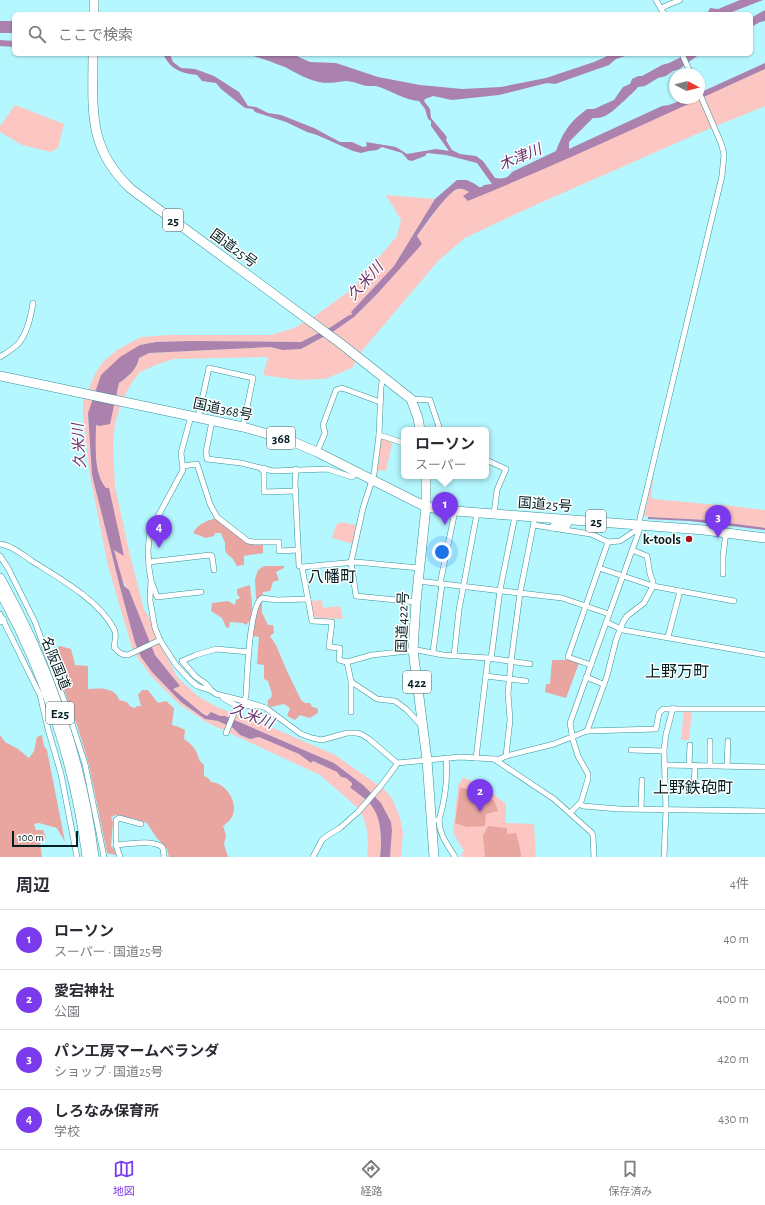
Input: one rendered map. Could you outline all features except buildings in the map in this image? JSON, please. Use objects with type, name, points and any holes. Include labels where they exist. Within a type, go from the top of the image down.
[{"type":"highway","points":[[94,0],[94,12]]},
{"type":"highway","name":"国道25号","points":[[93,56],[94,126],[103,153],[119,177],[131,189],[335,339],[411,399]]},
{"type":"highway","name":"国道368号","points":[[0,376],[212,420],[288,440],[316,452],[426,507]]},
{"type":"highway","points":[[411,399],[420,427]]},
{"type":"highway","points":[[426,479],[426,507]]},
{"type":"highway","name":"国道25号","points":[[426,507],[455,512],[515,516],[534,521],[570,519],[639,528],[726,532],[765,538]]},
{"type":"highway","name":"国道422号","points":[[426,507],[419,568],[413,650],[435,820],[434,857]]},
{"type":"highway","name":"名阪国道","points":[[0,578],[25,624],[59,708],[75,763],[89,822],[94,857]]},
{"type":"highway","name":"名阪国道","points":[[0,592],[21,634],[41,681],[60,736],[80,816],[87,857]]},
{"type":"highway","points":[[68,764],[84,857]]},
{"type":"highway","points":[[89,822],[98,857]]},
{"type":"street","points":[[656,0],[662,11],[680,0]]},
{"type":"street","points":[[683,56],[688,68]]},
{"type":"street","points":[[570,813],[579,804],[587,784],[588,774],[578,756],[572,738],[570,723],[639,528],[642,510],[722,176],[724,154],[721,143],[704,104]]},
{"type":"street","points":[[0,357],[18,344],[25,333],[32,314],[33,303]]},
{"type":"street","points":[[201,592],[157,597],[148,568],[148,550],[150,531],[181,476],[183,466],[181,454],[195,417],[209,368],[252,378],[243,427]]},
{"type":"street","points":[[383,377],[380,387],[379,435],[372,480],[363,508],[351,562],[356,596],[416,602]]},
{"type":"street","points":[[316,452],[325,433],[322,425],[336,390],[342,388],[380,402]]},
{"type":"street","points":[[411,399],[430,400],[439,427]]},
{"type":"street","points":[[212,420],[206,452],[207,459],[241,463],[273,471],[327,469],[352,477],[357,473]]},
{"type":"street","points":[[379,435],[401,442]]},
{"type":"street","points":[[489,461],[506,469],[497,490],[494,514]]},
{"type":"street","points":[[183,466],[197,464],[214,512],[225,524],[248,541],[279,542],[279,551],[298,550]]},
{"type":"street","points":[[262,469],[264,492],[296,491]]},
{"type":"street","points":[[296,470],[299,566],[302,567],[312,621],[332,622],[329,647],[340,648],[339,660],[347,662],[372,655],[413,650],[530,664]]},
{"type":"street","points":[[432,652],[441,584],[455,512]]},
{"type":"street","points":[[454,656],[458,617],[476,513]]},
{"type":"street","points":[[476,758],[486,676],[490,659],[500,590],[515,516]]},
{"type":"street","points":[[552,528],[553,525],[568,526],[570,519]]},
{"type":"street","points":[[506,756],[510,720],[508,693],[509,678],[520,593],[534,521],[552,528],[591,534],[608,542],[620,541],[639,528]]},
{"type":"street","points":[[723,574],[723,556],[726,532]]},
{"type":"street","points":[[591,664],[568,657],[608,542]]},
{"type":"street","points":[[0,544],[21,554],[63,581],[83,596],[104,615],[116,633],[114,647],[122,655],[128,655],[160,640]]},
{"type":"street","points":[[587,731],[607,676],[620,628],[627,616],[644,603],[653,586],[647,556],[632,550]]},
{"type":"street","points":[[149,562],[210,555],[212,556],[214,570]]},
{"type":"street","points":[[0,556],[8,568],[35,622],[67,708],[85,764],[104,857]]},
{"type":"street","points":[[302,567],[356,562],[419,568]]},
{"type":"street","points":[[599,568],[653,586],[734,601]]},
{"type":"street","points":[[151,580],[151,614],[160,640],[176,665],[197,686],[212,691],[216,694],[266,708],[288,726],[301,734],[312,738],[322,740],[347,733],[361,734],[369,739],[396,763],[460,757],[500,759],[506,756],[554,744],[587,731],[656,729],[660,711],[662,709],[765,709]]},
{"type":"street","points":[[418,581],[463,585],[562,598],[609,614]]},
{"type":"street","points":[[668,637],[680,590]]},
{"type":"street","points":[[244,701],[246,696],[252,622],[257,603],[262,598],[277,600],[308,599]]},
{"type":"street","points":[[1,618],[40,695],[61,774],[76,857]]},
{"type":"street","points":[[606,622],[620,628],[765,654]]},
{"type":"street","points":[[212,691],[205,683],[196,677],[182,661],[216,649],[249,652]]},
{"type":"street","points":[[347,662],[351,681],[351,712]]},
{"type":"street","points":[[486,676],[526,680]]},
{"type":"street","points":[[586,677],[603,684]]},
{"type":"street","points":[[351,681],[377,699],[395,701],[406,709],[423,727]]},
{"type":"street","points":[[221,695],[237,706],[260,706]]},
{"type":"street","points":[[226,733],[237,706]]},
{"type":"street","points":[[664,857],[666,810],[664,751],[666,734],[673,708]]},
{"type":"street","points":[[710,741],[710,765]]},
{"type":"street","points":[[727,766],[728,741]]},
{"type":"street","points":[[690,745],[694,789]]},
{"type":"street","points":[[631,750],[664,751]]},
{"type":"street","points":[[446,758],[447,780],[444,800],[435,820],[455,857]]},
{"type":"street","points":[[494,759],[554,799],[592,833],[594,857]]},
{"type":"street","points":[[313,857],[322,840],[340,828],[362,808],[380,787],[395,767],[396,763]]},
{"type":"street","points":[[665,765],[765,767]]},
{"type":"street","points":[[641,809],[642,780]]},
{"type":"street","points":[[579,804],[583,806],[666,810],[765,811]]},
{"type":"street","points":[[120,857],[116,845],[116,820],[119,818],[141,824]]},
{"type":"street","points":[[116,845],[150,842],[160,844],[163,848],[164,857]]},
{"type":"shaded area","points":[[740,0],[763,0],[732,12],[708,12],[710,8],[718,9]]},
{"type":"shaded area","points":[[765,10],[765,21],[753,26],[753,17]]},
{"type":"shaded area","points":[[0,21],[12,21],[12,33],[0,33]]},
{"type":"shaded area","points":[[0,40],[12,41],[12,47],[0,46]]},
{"type":"shaded area","points":[[164,56],[171,56],[173,62],[181,68],[195,69],[214,76],[239,92],[248,106],[256,107],[268,113],[281,115],[314,128],[340,142],[352,142],[363,147],[367,146],[366,142],[396,147],[407,154],[436,149],[449,151],[431,126],[431,121],[428,119],[425,109],[419,101],[402,97],[376,86],[367,86],[349,81],[326,83],[314,81],[285,67],[253,56],[296,56],[310,62],[336,63],[378,77],[420,85],[462,89],[501,87],[546,78],[608,56],[625,56],[616,59],[609,65],[555,84],[547,83],[499,95],[452,100],[433,96],[425,99],[424,101],[430,109],[431,118],[447,137],[446,140],[452,150],[460,154],[476,156],[483,161],[495,178],[505,178],[512,172],[556,151],[568,127],[576,118],[587,109],[594,109],[614,100],[623,87],[630,84],[632,79],[642,76],[683,56],[697,56],[680,68],[669,68],[669,74],[666,76],[658,78],[645,86],[638,87],[607,115],[593,118],[569,142],[569,149],[662,106],[672,104],[688,104],[580,153],[468,201],[463,196],[469,192],[462,189],[457,189],[453,192],[442,203],[417,236],[422,244],[378,293],[354,317],[334,331],[301,349],[283,350],[270,347],[149,353],[139,358],[132,372],[119,383],[110,424],[100,426],[96,425],[97,466],[102,482],[106,488],[109,488],[124,556],[114,550],[124,586],[129,590],[155,655],[180,686],[173,689],[203,714],[207,716],[211,712],[220,716],[225,716],[334,763],[363,785],[381,803],[391,822],[392,830],[390,857],[380,857],[380,830],[375,810],[366,800],[350,787],[352,783],[346,778],[341,777],[337,772],[313,761],[311,763],[299,754],[259,737],[250,739],[240,735],[233,728],[218,721],[205,719],[181,702],[152,672],[141,657],[135,643],[121,591],[92,475],[88,413],[101,375],[120,357],[140,345],[156,342],[190,341],[301,342],[331,327],[351,315],[351,312],[394,266],[435,199],[457,180],[467,180],[479,187],[492,184],[477,163],[446,155],[427,153],[425,156],[412,161],[408,160],[402,153],[382,147],[377,150],[361,153],[353,151],[286,122],[255,112],[253,109],[245,108],[221,89],[216,83],[202,81],[197,75],[181,72],[169,64]]},
{"type":"shaded area","points":[[765,63],[765,69],[705,96],[705,90]]},
{"type":"shaded area","points":[[765,69],[765,106],[699,133],[531,207],[465,238],[438,261],[361,352],[352,368],[325,379],[297,380],[263,375],[268,357],[174,359],[140,372],[127,391],[119,410],[115,424],[113,444],[115,486],[129,551],[144,610],[150,618],[156,637],[178,678],[199,697],[217,707],[278,730],[335,755],[385,790],[393,800],[400,818],[403,833],[401,857],[390,857],[392,830],[391,822],[363,785],[334,763],[225,716],[220,716],[211,712],[207,716],[203,714],[172,689],[180,686],[155,655],[129,590],[123,582],[119,571],[114,549],[124,555],[106,488],[102,482],[97,466],[96,425],[100,426],[110,423],[119,383],[132,372],[139,358],[149,353],[270,347],[283,350],[301,349],[334,331],[354,317],[378,293],[417,236],[447,196],[457,189],[465,189],[470,192],[468,201],[687,104],[705,104],[705,96]]},
{"type":"shaded area","points":[[15,105],[64,124],[58,148],[51,152],[22,145],[0,132],[0,126]]},
{"type":"shaded area","points":[[386,195],[435,199],[394,266],[351,312],[352,314],[350,316],[349,315],[331,327],[301,342],[190,341],[156,342],[140,345],[88,413],[92,475],[135,643],[141,657],[152,672],[181,702],[205,719],[218,721],[233,728],[240,735],[250,739],[259,737],[299,754],[311,763],[313,761],[337,772],[341,777],[346,778],[352,783],[350,787],[366,800],[375,810],[379,823],[381,837],[380,857],[367,857],[368,845],[366,825],[358,808],[320,775],[206,722],[179,704],[151,676],[138,658],[132,648],[108,566],[90,476],[83,416],[83,402],[95,374],[103,362],[117,350],[141,337],[169,335],[271,335],[294,328],[315,316],[352,289],[397,236],[401,220]]},
{"type":"shaded area","points":[[381,437],[391,441],[392,443],[386,471],[376,469]]},
{"type":"shaded area","points":[[654,474],[651,496],[653,499],[765,510],[765,528],[707,520],[648,517],[644,515]]},
{"type":"shaded area","points":[[648,517],[707,520],[765,528],[765,530],[690,521],[648,519]]},
{"type":"shaded area","points":[[216,518],[234,533],[263,544],[263,553],[244,556],[244,565],[237,566],[225,550],[225,543],[221,533],[215,533],[214,536],[206,538],[193,533],[197,527],[203,523]]},
{"type":"shaded area","points":[[340,522],[357,525],[353,544],[332,538],[336,525]]},
{"type":"shaded area","points":[[264,566],[284,566],[284,568],[276,572],[279,580],[273,582],[270,591],[263,592],[263,596],[256,599],[255,579],[258,570]]},
{"type":"shaded area","points":[[250,585],[252,612],[249,621],[246,625],[243,623],[230,622],[229,628],[226,627],[222,618],[211,611],[212,603],[228,601],[235,605],[236,600],[240,598],[237,594],[237,589]]},
{"type":"shaded area","points":[[322,600],[323,608],[340,606],[343,619],[317,618],[314,616],[311,601]]},
{"type":"shaded area","points":[[259,603],[262,603],[262,613],[268,625],[273,625],[274,633],[270,636],[276,645],[301,700],[305,703],[310,703],[312,707],[317,708],[318,710],[318,713],[310,718],[300,715],[295,720],[287,716],[290,708],[284,704],[271,707],[268,705],[268,700],[271,698],[272,694],[268,681],[264,679],[264,665],[257,664],[259,637],[253,636],[254,622]]},
{"type":"shaded area","points":[[60,646],[71,649],[75,665],[88,666],[88,689],[106,689],[111,691],[119,700],[127,702],[131,707],[135,708],[137,706],[141,706],[138,695],[142,690],[148,690],[158,703],[166,701],[174,708],[172,725],[185,730],[184,739],[194,747],[199,760],[204,765],[204,776],[211,782],[221,785],[229,794],[234,804],[232,816],[223,826],[226,835],[224,844],[228,857],[169,857],[167,849],[156,837],[147,823],[116,815],[111,817],[113,822],[111,846],[116,855],[107,853],[89,765],[77,725],[50,652]]},
{"type":"shaded area","points":[[552,660],[571,660],[579,663],[566,698],[545,692],[546,684],[550,684]]},
{"type":"shaded area","points":[[684,710],[692,710],[689,740],[681,740]]},
{"type":"shaded area","points":[[0,735],[5,742],[18,749],[29,758],[34,751],[37,737],[42,735],[44,746],[47,750],[65,842],[57,828],[39,823],[34,824],[36,830],[43,830],[46,838],[40,843],[42,857],[0,857]]},
{"type":"shaded area","points":[[463,777],[484,787],[506,804],[506,823],[534,824],[536,857],[463,857],[461,855],[464,851],[453,833],[458,786]]},
{"type":"shaded area","points":[[460,788],[478,792],[491,798],[495,802],[498,811],[486,814],[485,826],[467,827],[455,823]]},
{"type":"shaded area","points":[[488,826],[507,828],[507,834],[516,833],[521,857],[485,857],[483,836]]},
{"type":"place","name":"ローソン","points":[[445,525]]},
{"type":"place","name":"パン工房マームベランダ","points":[[718,538]]},
{"type":"place","name":"k-tools","points":[[689,539]]},
{"type":"place","name":"しろなみ保育所","points":[[159,548]]},
{"type":"place","name":"愛宕神社","points":[[480,812]]},
{"type":"district","name":"八幡町","points":[[332,576]]},
{"type":"district","name":"上野万町","points":[[677,671]]},
{"type":"district","name":"上野鉄砲町","points":[[693,787]]},
{"type":"water label","name":"木津川","points":[[520,157]]},
{"type":"water label","name":"久米川","points":[[365,281]]},
{"type":"water label","name":"久米川","points":[[79,446]]},
{"type":"water label","name":"久米川","points":[[252,716]]}]
